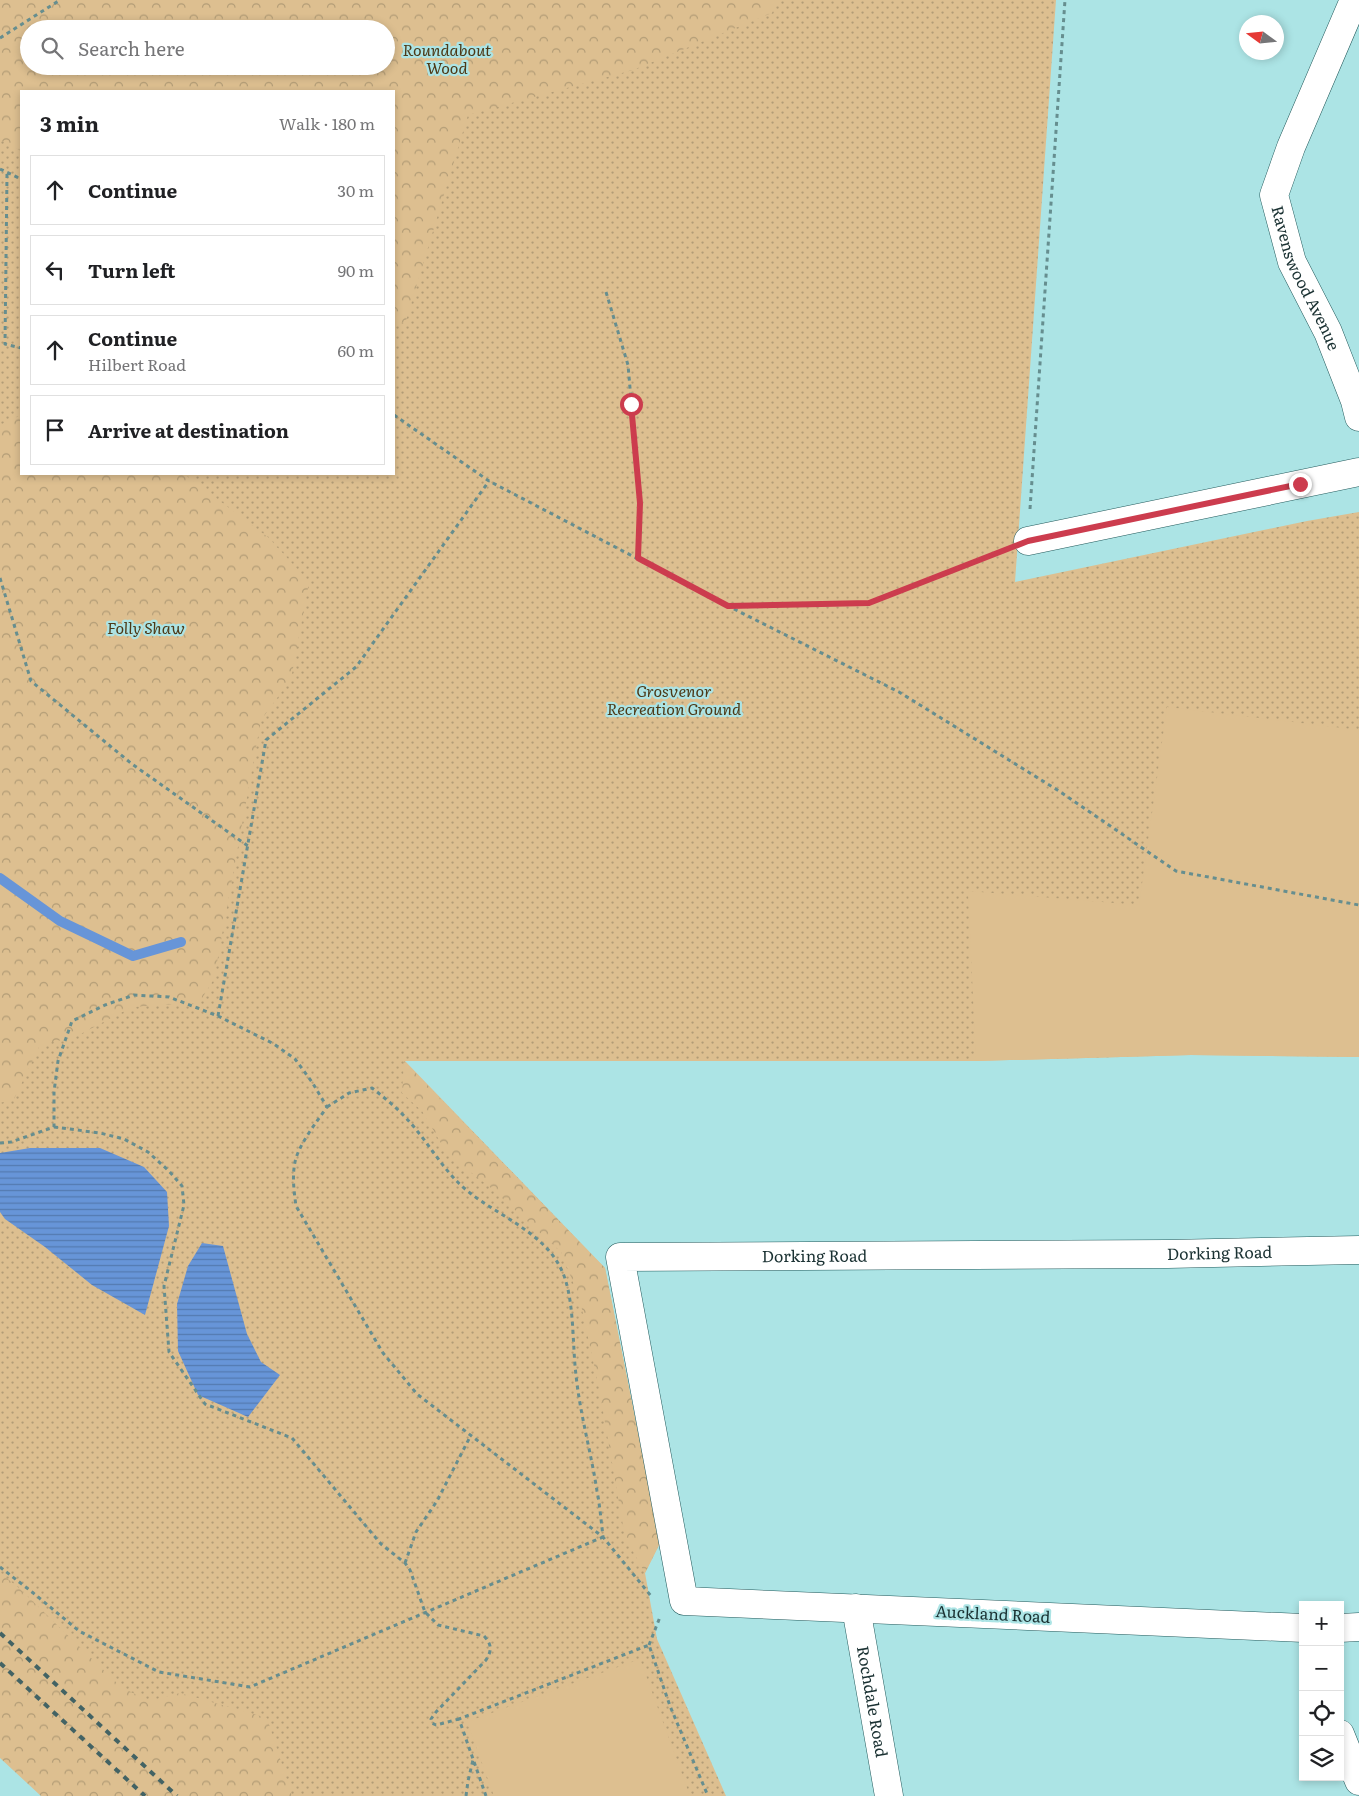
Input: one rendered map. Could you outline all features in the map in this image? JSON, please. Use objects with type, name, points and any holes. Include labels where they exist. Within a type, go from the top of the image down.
[{"type":"street","name":"Ravenswood Avenue","points":[[1354,0],[1291,147],[1274,195],[1292,262],[1328,332],[1356,401],[1359,417]]},
{"type":"street","points":[[1028,541],[1359,472]]},
{"type":"street","name":"Dorking Road","points":[[673,1605],[620,1257],[1158,1254],[1359,1250]]},
{"type":"street","name":"Auckland Road","points":[[673,1605],[856,1608],[1299,1629]]},
{"type":"street","name":"Rochdale Road","points":[[856,1608],[889,1796]]},
{"type":"street","points":[[1344,1628],[1359,1628]]},
{"type":"street","points":[[1341,1736],[1359,1781]]},
{"type":"path","points":[[28,20],[60,0]]},
{"type":"path","points":[[728,606],[869,603],[1028,541],[1065,0]]},
{"type":"path","points":[[0,38],[20,25]]},
{"type":"path","points":[[0,169],[20,180]]},
{"type":"path","points":[[8,174],[5,344],[20,348]]},
{"type":"path","points":[[606,292],[628,365],[640,503],[638,558]]},
{"type":"path","points":[[395,417],[489,481],[728,606],[899,692],[1059,791],[1176,871],[1359,905]]},
{"type":"path","points":[[218,1016],[266,740],[356,667],[489,481]]},
{"type":"path","points":[[0,578],[31,681],[132,764],[248,846]]},
{"type":"path","points":[[54,1127],[54,1092],[58,1061],[72,1021],[105,1005],[134,995],[168,997],[218,1016],[274,1044],[295,1059],[327,1107]]},
{"type":"path","points":[[603,1537],[598,1492],[580,1406],[570,1308],[565,1279],[560,1266],[550,1252],[531,1234],[469,1192],[444,1168],[396,1106],[372,1088],[349,1093],[327,1107],[313,1126],[295,1160],[293,1180],[296,1206],[383,1354],[417,1394],[603,1537],[657,1603]]},
{"type":"path","points":[[0,1143],[11,1142],[54,1127],[100,1133],[124,1139],[148,1152],[182,1186],[184,1205],[164,1286],[170,1352],[205,1404],[292,1438],[381,1544],[405,1562],[410,1570],[425,1612],[438,1625],[484,1636],[491,1647],[486,1660],[436,1712],[431,1720],[432,1723],[436,1724],[459,1719],[648,1644],[673,1605]]},
{"type":"path","points":[[405,1562],[416,1532],[436,1501],[471,1435]]},
{"type":"path","points":[[0,1567],[79,1631],[159,1672],[250,1687],[603,1537]]},
{"type":"path","points":[[648,1644],[670,1706],[708,1796]]},
{"type":"path","points":[[459,1719],[486,1796]]},
{"type":"path","points":[[466,1796],[473,1760]]},
{"type":"green space","name":"Grosvenor Recreation Ground","points":[[0,0],[1056,0],[1015,582],[1307,521],[1359,512],[1359,1057],[1191,1055],[976,1061],[405,1061],[605,1268],[660,1543],[645,1573],[657,1639],[726,1796],[187,1796],[0,1620]]},
{"type":"green space","name":"Roundabout Wood","points":[[0,0],[778,0],[772,13],[633,70],[468,115],[405,324],[395,320],[395,90],[20,90],[20,150],[0,140]]},
{"type":"green space","name":"Folly Shaw","points":[[20,415],[20,475],[185,475],[269,538],[309,582],[291,679],[261,720],[214,979],[199,1003],[132,1007],[75,1037],[40,1045],[14,1099],[0,1103],[0,425]]},
{"type":"green space","points":[[1167,707],[1359,730],[1359,1057],[1191,1055],[976,1061],[968,891],[1139,905]]},
{"type":"green space","points":[[404,1061],[605,1268],[660,1543],[645,1573],[625,1537],[599,1388],[580,1300],[561,1252],[490,1187],[448,1155],[422,1111],[402,1093]]},
{"type":"green space","points":[[0,1573],[19,1588],[121,1687],[149,1701],[180,1693],[267,1718],[292,1796],[41,1796],[0,1758]]},
{"type":"green space","points":[[640,1659],[690,1796],[494,1796],[467,1722]]},
{"type":"water","points":[[30,1148],[100,1148],[144,1167],[167,1192],[169,1226],[145,1315],[92,1285],[45,1247],[5,1219],[0,1212],[0,1153]]},
{"type":"water","points":[[202,1243],[223,1246],[247,1334],[261,1362],[280,1375],[248,1417],[198,1395],[178,1351],[177,1304],[188,1266]]},
{"type":"waterway","points":[[0,878],[60,921],[133,956],[181,942]]},
{"type":"railway","points":[[0,1633],[177,1796]]},
{"type":"railway","points":[[0,1663],[145,1796]]},
{"type":"route","points":[[631,404],[640,503],[638,558],[728,606],[869,603],[1028,541],[1300,484]]}]
